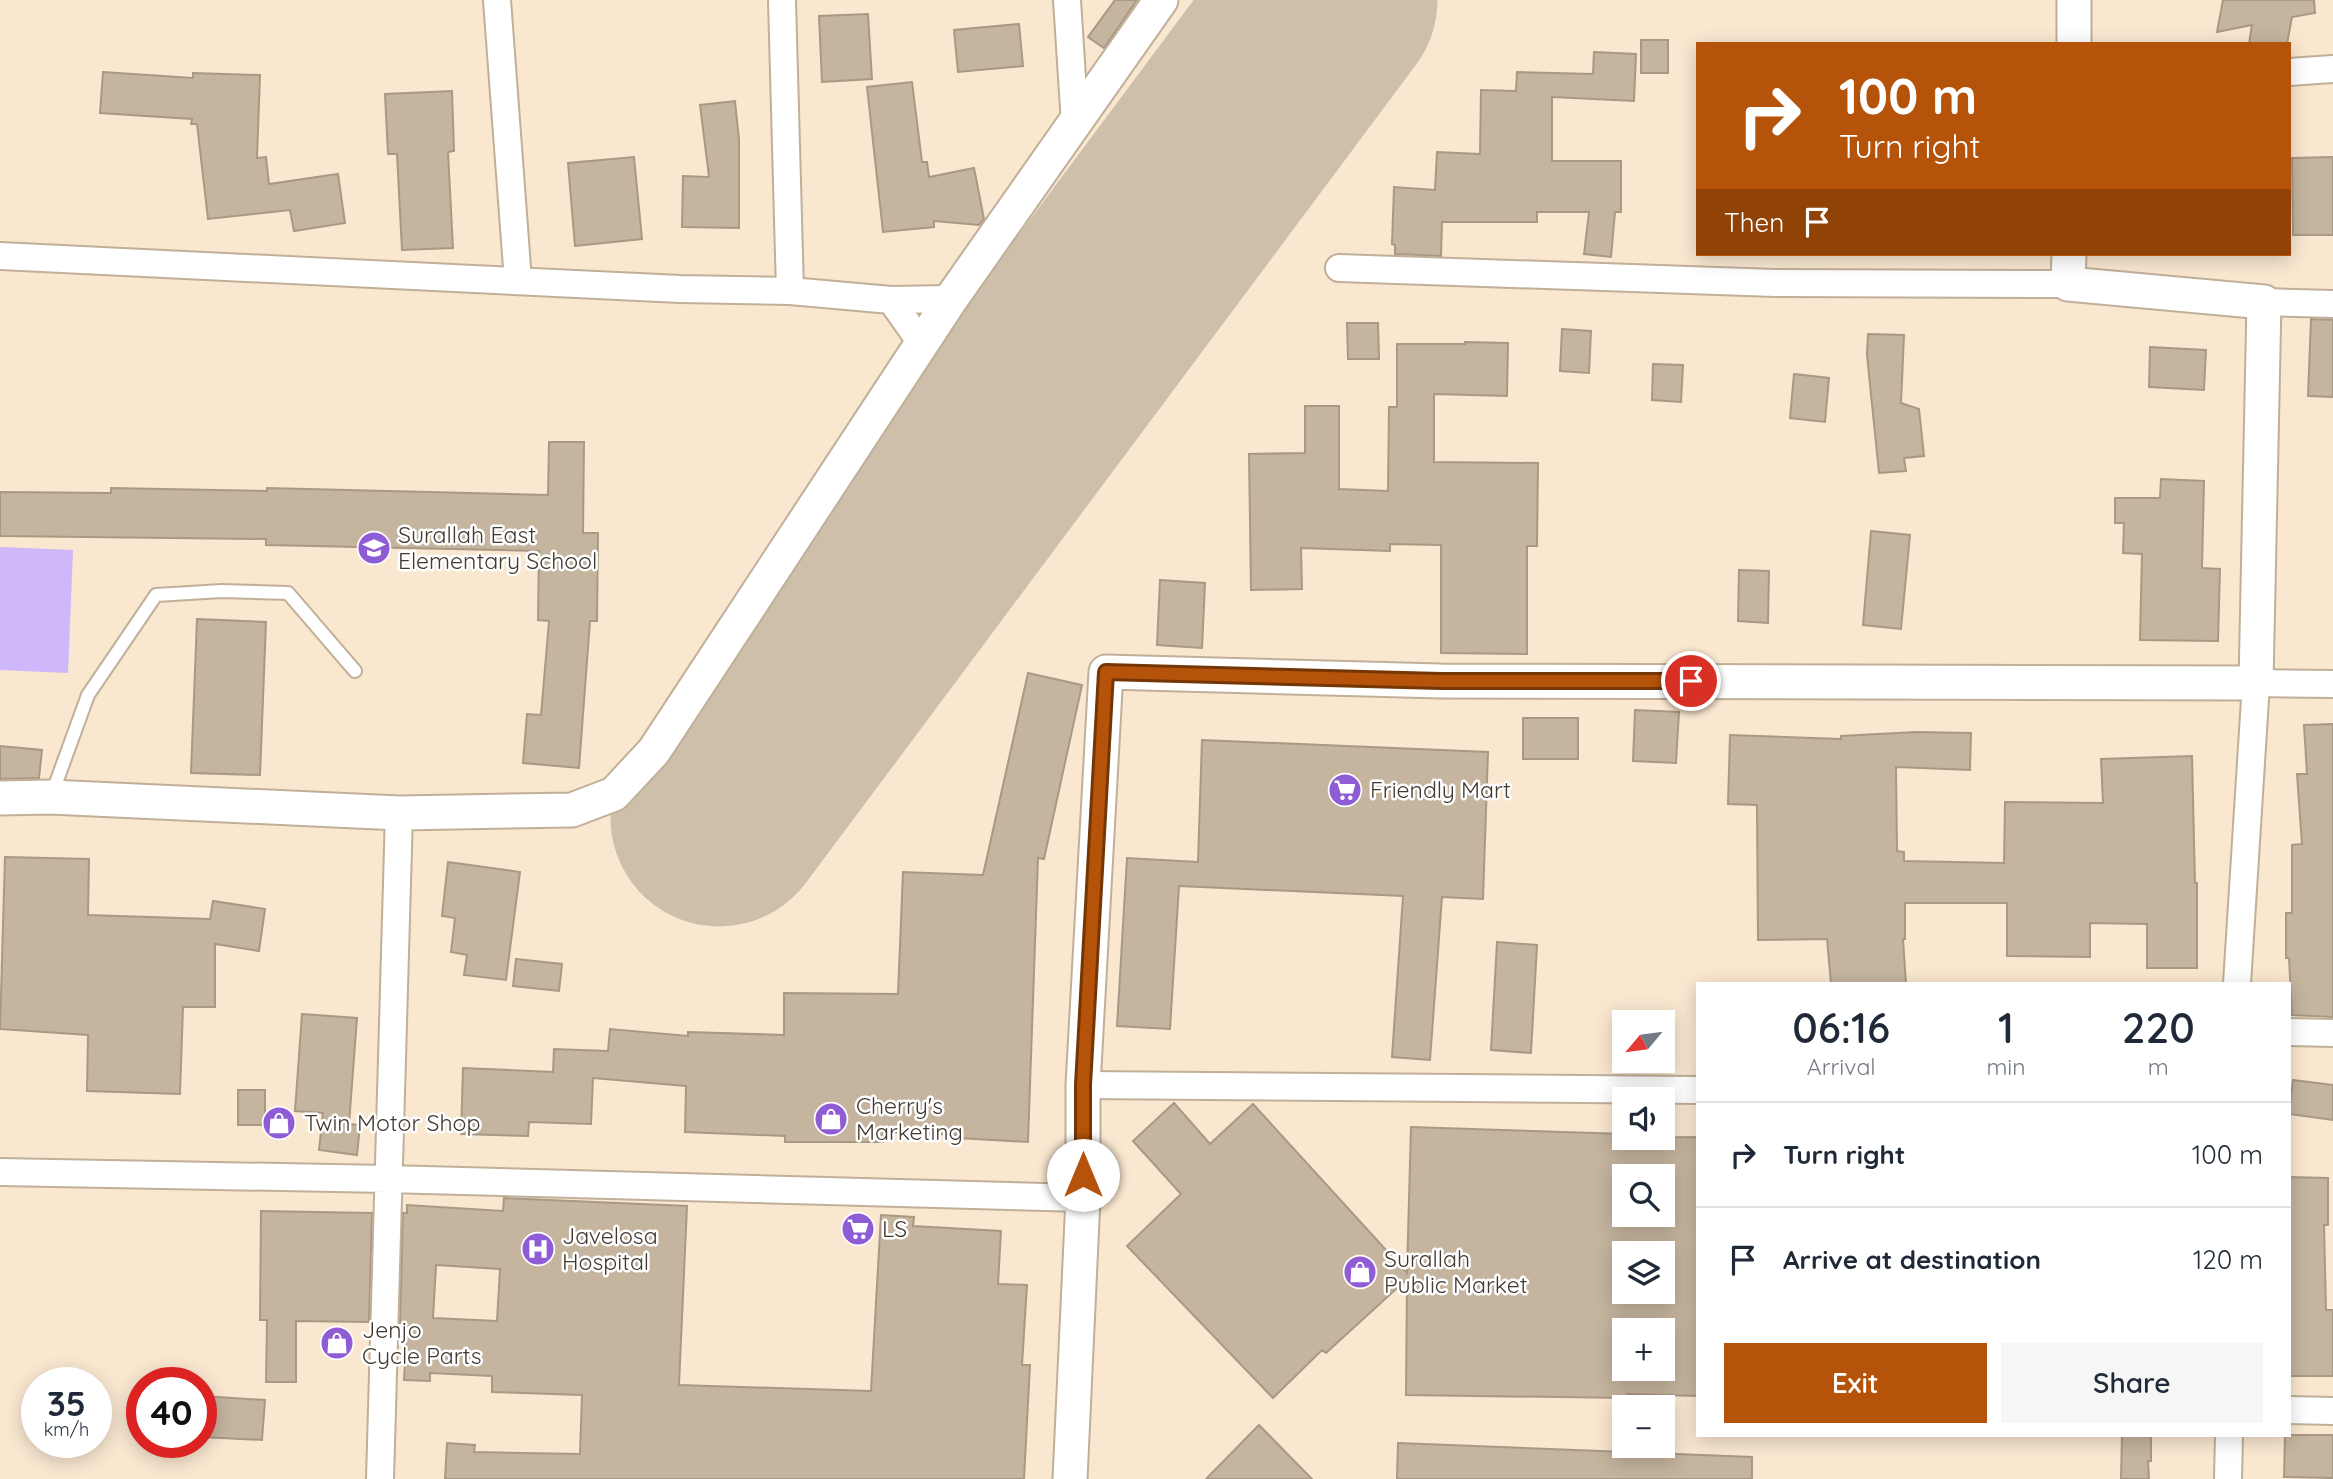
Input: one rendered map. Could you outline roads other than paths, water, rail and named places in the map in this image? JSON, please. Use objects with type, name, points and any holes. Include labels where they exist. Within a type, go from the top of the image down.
[{"type":"street","points":[[498,0],[518,281]]},
{"type":"street","points":[[782,0],[790,291]]},
{"type":"street","points":[[1067,0],[1075,124]]},
{"type":"street","points":[[0,798],[50,797],[399,813],[572,810],[614,794],[654,751],[951,299],[1161,0]]},
{"type":"street","points":[[2074,0],[2074,42]]},
{"type":"street","points":[[2291,72],[2333,69]]},
{"type":"street","points":[[0,256],[680,289],[790,291],[891,300],[951,299]]},
{"type":"street","points":[[1339,268],[1776,283],[2068,269],[2264,302],[2333,304]]},
{"type":"street","points":[[891,300],[922,344]]},
{"type":"street","points":[[2237,982],[2256,683],[2264,302]]},
{"type":"street","points":[[1070,1479],[1083,1198],[1083,1085],[1106,672],[1441,681],[2333,684]]},
{"type":"street","points":[[380,1479],[399,813]]},
{"type":"street","points":[[2291,1032],[2333,1033]]},
{"type":"street","points":[[1083,1085],[1696,1090]]},
{"type":"street","points":[[0,1172],[387,1179],[1083,1198]]},
{"type":"street","points":[[2291,1410],[2333,1411]]},
{"type":"street","points":[[2228,1437],[2228,1479]]},
{"type":"lane","points":[[50,797],[88,695],[156,595],[222,591],[288,593],[355,671]]},
{"type":"place","name":"Surallah East Elementary School","points":[[374,548]]},
{"type":"place","name":"Friendly Mart","points":[[1345,790]]},
{"type":"place","name":"Cherry's Marketing","points":[[831,1119]]},
{"type":"place","name":"Twin Motor Shop","points":[[279,1123]]},
{"type":"place","name":"LS","points":[[858,1229]]},
{"type":"place","name":"Javelosa Hospital","points":[[538,1249]]},
{"type":"place","name":"Surallah Public Market","points":[[1360,1272]]},
{"type":"place","name":"Jenjo Cycle Parts","points":[[337,1343]]}]
